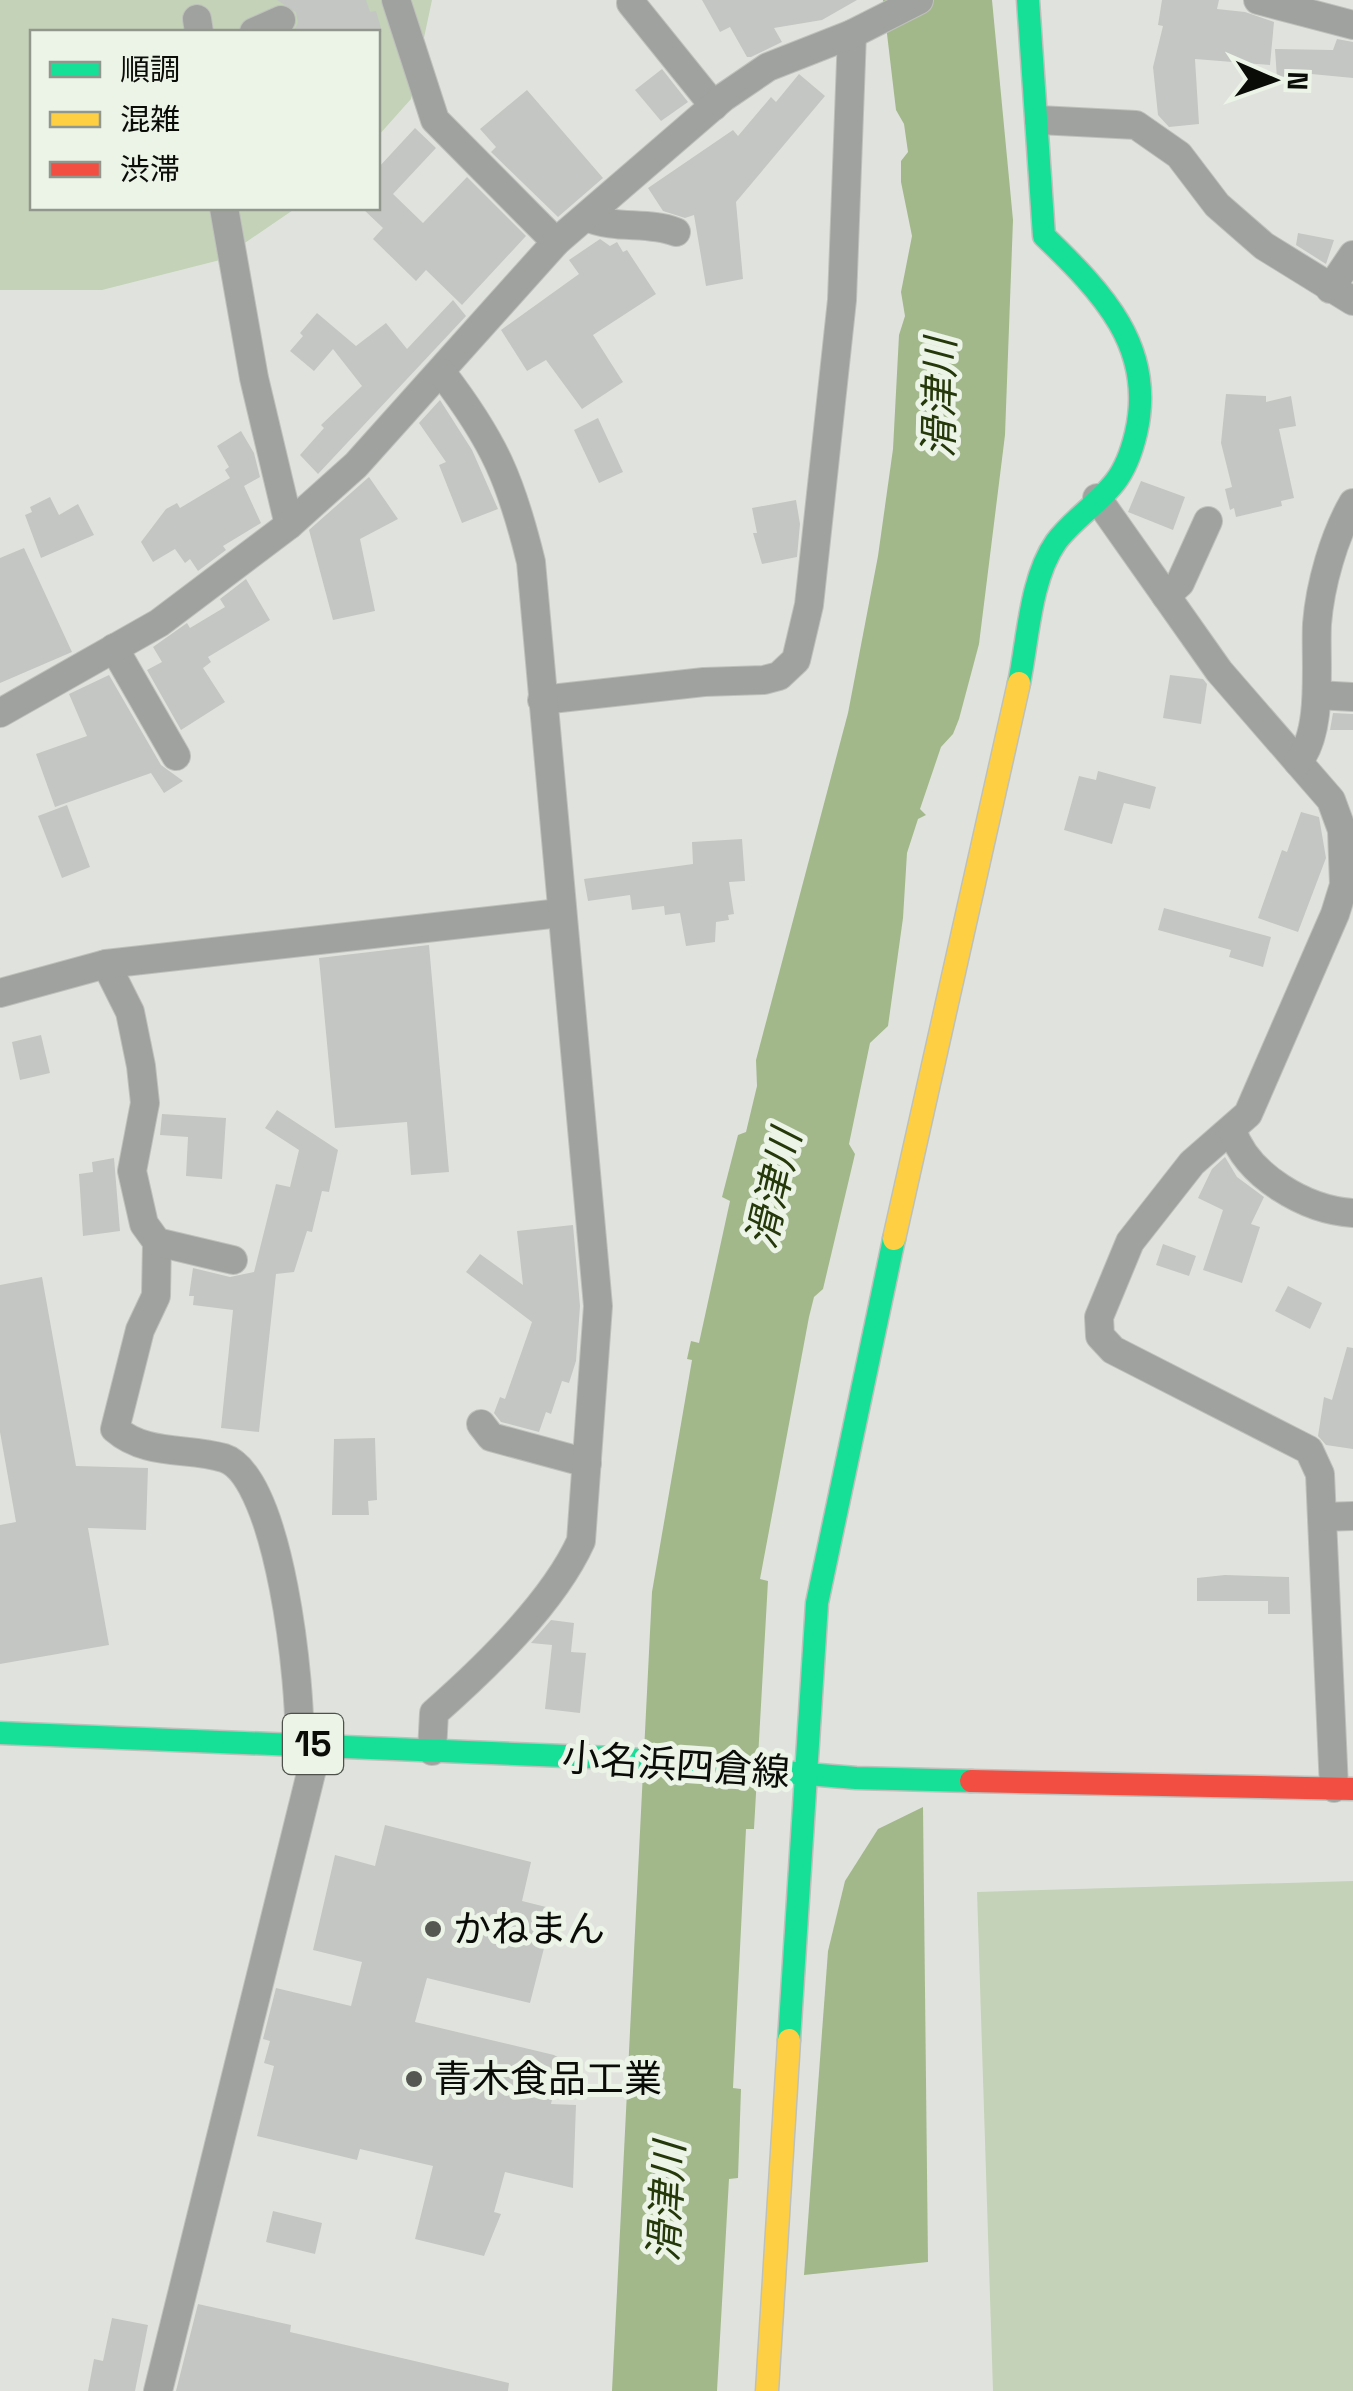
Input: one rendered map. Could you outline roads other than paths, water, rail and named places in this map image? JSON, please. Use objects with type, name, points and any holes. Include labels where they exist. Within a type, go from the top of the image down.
[{"type":"street","points":[[396,0],[435,120],[556,242]]},
{"type":"street","points":[[0,713],[159,623],[289,524],[356,465],[556,242],[714,106],[768,67],[920,0]]},
{"type":"street","points":[[767,2391],[817,1603],[851,1424],[1002,766],[1042,574],[1055,543],[1116,480],[1132,451],[1142,408],[1139,362],[1124,330],[1077,268],[1044,236],[1028,0]]},
{"type":"street","points":[[1258,0],[1353,25]]},
{"type":"street","points":[[631,3],[714,106]]},
{"type":"street","points":[[258,30],[280,20]]},
{"type":"street","points":[[542,700],[704,682],[764,680],[779,676],[796,660],[809,605],[842,300],[857,31]]},
{"type":"street","points":[[1038,120],[1136,125],[1179,155],[1217,205],[1264,246],[1341,295],[1353,256]]},
{"type":"street","points":[[224,210],[254,378],[289,524]]},
{"type":"street","points":[[586,217],[602,224],[660,226],[676,232]]},
{"type":"street","points":[[432,1752],[434,1713],[472,1679],[569,1568],[581,1542],[598,1306],[531,562],[512,488],[478,420],[442,373]]},
{"type":"street","points":[[1097,498],[1219,671],[1330,800],[1342,830],[1344,916],[1248,1114],[1192,1163],[1130,1242],[1099,1317],[1100,1336],[1113,1350],[1309,1450],[1320,1474],[1343,1788]]},
{"type":"street","points":[[1298,762],[1306,753],[1317,695],[1317,621],[1326,577],[1353,503]]},
{"type":"street","points":[[1166,596],[1180,583],[1208,521]]},
{"type":"street","points":[[114,648],[176,756]]},
{"type":"street","points":[[1317,695],[1353,697]]},
{"type":"street","points":[[0,993],[106,964],[560,913]]},
{"type":"street","points":[[106,964],[130,1012],[146,1103],[132,1170],[144,1224],[158,1242],[233,1260]]},
{"type":"street","points":[[1232,1130],[1238,1148],[1290,1194],[1310,1206],[1353,1213]]},
{"type":"street","points":[[158,1242],[156,1296],[136,1346],[116,1430],[130,1442],[226,1458],[250,1478],[262,1504],[296,1650],[309,1744],[158,2391]]},
{"type":"street","points":[[480,1424],[491,1437],[587,1463]]},
{"type":"street","points":[[1323,1517],[1353,1516]]},
{"type":"street","name":"小名浜四倉線","points":[[0,1733],[627,1759],[780,1773],[1343,1788]]},
{"type":"water","name":"滑津川","points":[[883,0],[992,0],[1013,220],[1005,435],[979,644],[959,719],[953,734],[941,747],[920,809],[926,815],[918,819],[907,853],[903,918],[888,1026],[870,1043],[849,1144],[855,1154],[823,1289],[814,1297],[809,1317],[760,1579],[768,1581],[754,1829],[746,1829],[733,2088],[741,2089],[738,2178],[729,2179],[717,2391],[612,2391],[652,1592],[692,1360],[687,1359],[691,1341],[699,1343],[730,1201],[722,1197],[738,1135],[746,1132],[757,1086],[756,1060],[848,713],[878,556],[893,449],[899,335],[905,316],[901,292],[912,236],[901,182],[901,161],[908,152],[904,124],[896,110]]},
{"type":"water","points":[[923,1807],[928,2262],[804,2275],[828,1951],[845,1881],[878,1829]]},
{"type":"place","name":"かねまん","points":[[433,1929]]},
{"type":"place","name":"青木食品工業","points":[[414,2079]]}]
